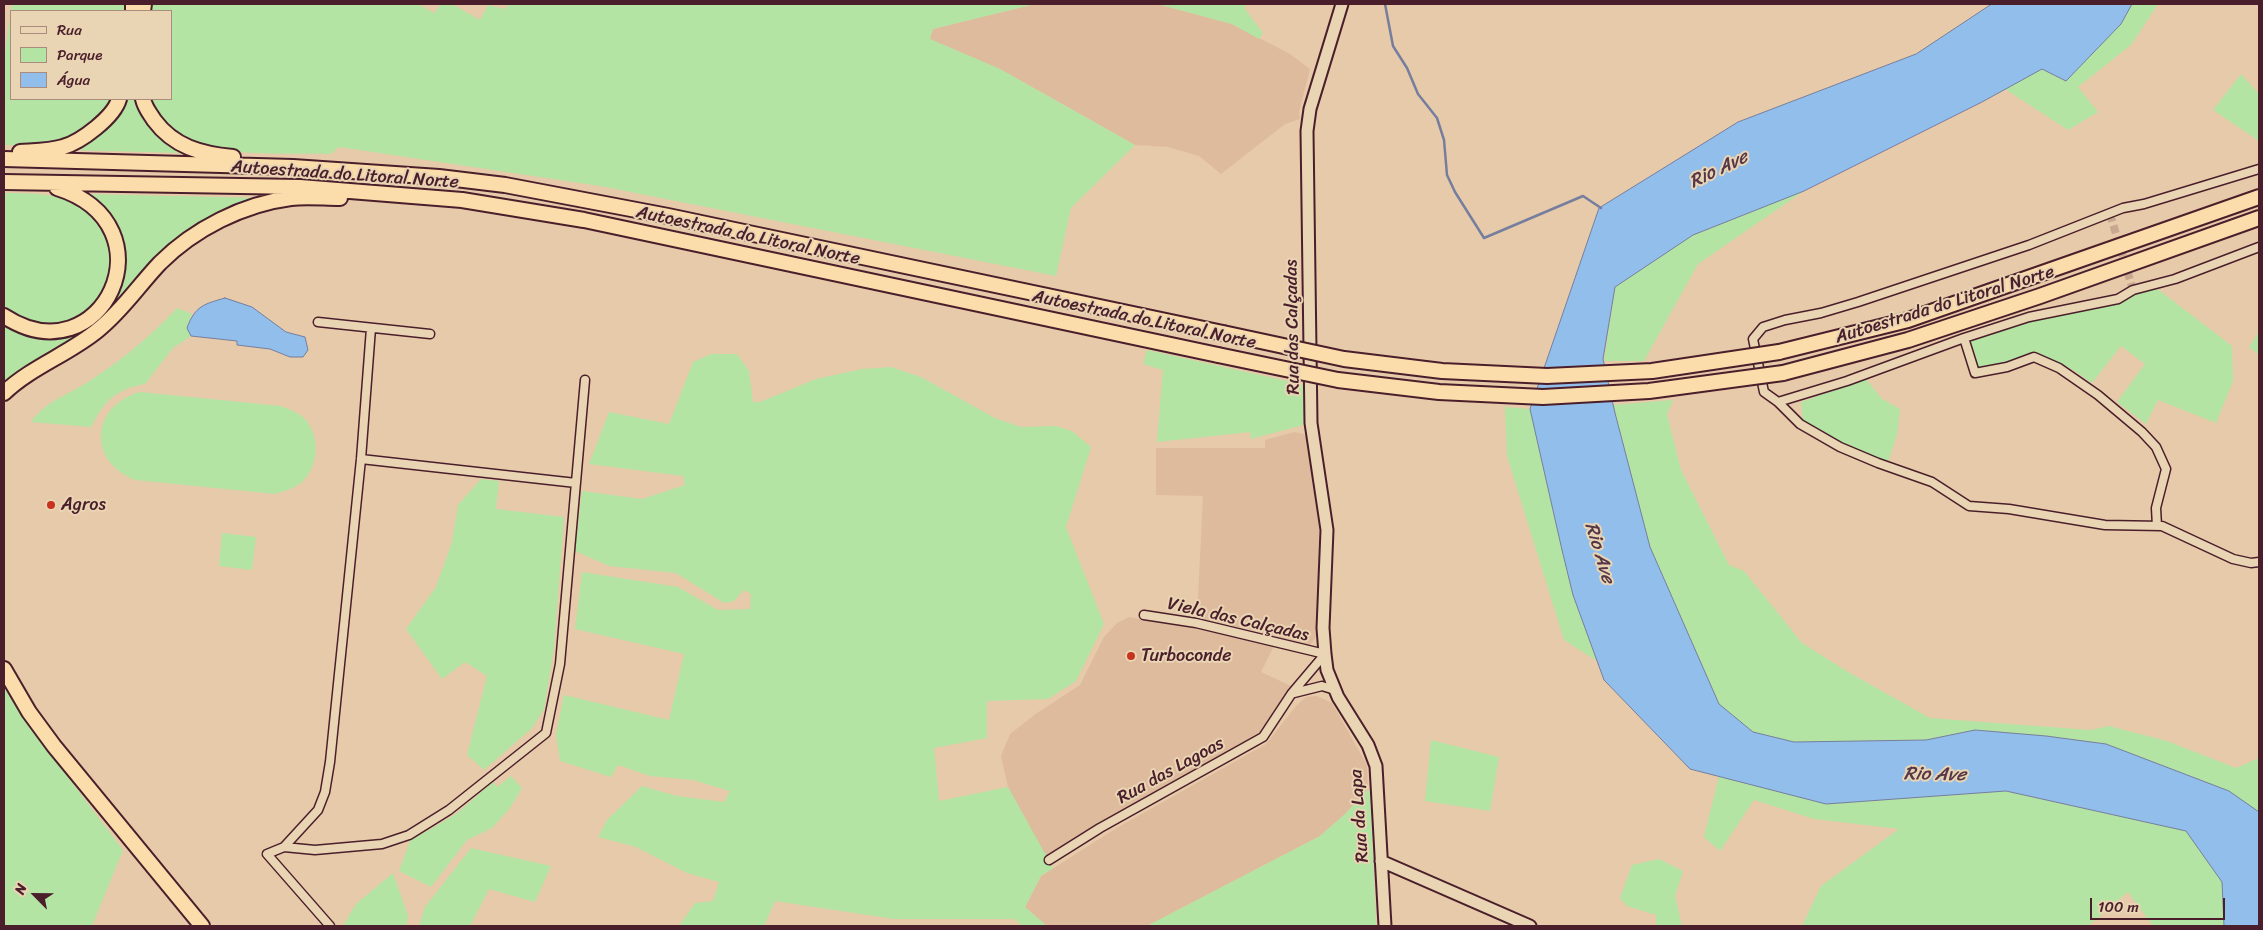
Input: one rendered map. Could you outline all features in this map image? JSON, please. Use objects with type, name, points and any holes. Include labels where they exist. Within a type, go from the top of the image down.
[{"type":"highway","points":[[4,154],[63,147],[84,137],[102,122],[118,100]]},
{"type":"highway","points":[[143,100],[145,107],[163,131],[177,143],[194,150],[217,155],[293,167]]},
{"type":"highway","name":"Autoestrada do Litoral Norte","points":[[4,159],[293,167],[439,177],[579,198],[1344,359],[1442,371],[1547,376],[1652,371],[1779,352],[1908,320],[2259,197]]},
{"type":"highway","name":"Autoestrada do Litoral Norte","points":[[4,182],[300,187],[370,191],[462,200],[584,220],[1338,380],[1439,392],[1542,397],[1649,391],[1784,373],[1908,340],[2040,296],[2259,218]]},
{"type":"highway","points":[[4,316],[17,325],[32,330],[60,331],[75,326],[98,311],[107,300],[116,280],[118,272],[117,246],[108,224],[88,203],[71,192],[44,184]]},
{"type":"highway","points":[[4,393],[28,375],[82,343],[96,332],[182,243],[206,228],[254,207],[291,198],[364,199],[370,191]]},
{"type":"highway","points":[[4,669],[29,712],[68,765],[202,926]]},
{"type":"main road","name":"Rua das Calçadas","points":[[1325,654],[1322,628],[1327,530],[1312,423],[1308,131],[1310,109],[1342,4]]},
{"type":"main road","name":"Rua da Lapa","points":[[1325,654],[1327,670],[1335,690],[1368,745],[1376,766],[1385,926]]},
{"type":"main road","points":[[1381,861],[1530,926]]},
{"type":"street","points":[[2259,169],[2144,204],[2123,208],[2028,245],[1821,314],[1785,320],[1763,327],[1753,339],[1764,392],[1778,402],[1800,424],[1840,447],[1932,482],[1969,506],[2009,510],[2105,525],[2162,526],[2233,559],[2251,563],[2259,562]]},
{"type":"street","points":[[1778,402],[1847,381],[1964,338],[2043,314],[2118,300],[2133,290],[2175,279],[2259,247]]},
{"type":"street","points":[[318,322],[430,334]]},
{"type":"street","points":[[330,926],[267,854],[284,847],[318,810],[325,792],[330,762],[361,459],[370,328]]},
{"type":"street","points":[[1964,338],[1975,373],[2007,366],[2034,357],[2067,374],[2098,396],[2142,432],[2156,447],[2166,470],[2156,508],[2157,526]]},
{"type":"street","points":[[284,847],[315,850],[372,845],[409,835],[449,810],[546,733],[560,664],[585,380]]},
{"type":"street","points":[[361,459],[576,483]]},
{"type":"street","name":"Viela das Calçadas","points":[[1144,615],[1196,623],[1325,654]]},
{"type":"street","name":"Rua das Lagoas","points":[[1050,860],[1100,828],[1263,737],[1292,693],[1325,654]]},
{"type":"street","points":[[1292,693],[1322,686],[1335,690]]},
{"type":"shaded area","points":[[1035,4],[1157,4],[1232,24],[1290,54],[1310,69],[1299,112],[1300,119],[1285,124],[1221,174],[1199,156],[1168,147],[1135,145],[1000,69],[929,39],[933,29]]},
{"type":"shaded area","points":[[1294,432],[1304,434],[1307,439],[1319,529],[1317,636],[1309,646],[1261,632],[1197,618],[1203,496],[1156,495],[1156,448],[1265,448],[1265,440]]},
{"type":"shaded area","points":[[1129,617],[1219,633],[1274,646],[1261,672],[1291,686],[1260,732],[1046,857],[1008,787],[1001,756],[1010,734],[1037,713],[1080,685],[1104,637],[1117,623]]},
{"type":"shaded area","points":[[1317,696],[1332,703],[1367,765],[1368,789],[1345,814],[1320,836],[1147,926],[1047,926],[1025,907],[1041,876],[1115,829],[1266,744],[1296,706],[1306,697]]},
{"type":"green space","points":[[12,4],[128,4],[127,10],[11,10]]},
{"type":"green space","points":[[149,4],[418,4],[434,13],[441,4],[452,4],[480,20],[488,5],[505,9],[509,4],[1035,4],[933,29],[930,39],[1000,69],[1135,145],[1071,208],[1056,276],[600,186],[339,147],[331,154],[251,153],[210,148],[191,142],[176,135],[167,128],[156,114],[149,100],[172,100],[172,10],[148,10]]},
{"type":"green space","points":[[1157,4],[1245,4],[1245,9],[1263,33],[1259,39],[1232,24]]},
{"type":"green space","points":[[2132,4],[2158,4],[2131,45],[2078,87],[2098,112],[2068,130],[2005,89],[2121,24]]},
{"type":"green space","points":[[10,18],[10,100],[109,100],[101,113],[90,124],[65,138],[36,144],[4,145],[4,59]]},
{"type":"green space","points":[[2241,74],[2259,94],[2259,141],[2213,110]]},
{"type":"green space","points":[[122,100],[136,100],[143,116],[154,130],[182,153],[70,150]]},
{"type":"green space","points":[[1804,191],[1698,264],[1644,361],[1604,361],[1615,287],[1693,235]]},
{"type":"green space","points":[[4,193],[46,195],[67,200],[85,209],[103,230],[110,253],[108,277],[97,298],[80,315],[58,323],[32,321],[4,306]]},
{"type":"green space","points":[[86,194],[262,198],[206,220],[86,334],[4,387],[4,322],[23,332],[32,334],[81,328],[122,265],[100,206]]},
{"type":"green space","points":[[2155,287],[2232,346],[2233,381],[2216,423],[2158,400],[2146,424],[2117,402],[2145,364],[2121,346],[2092,383],[2073,370],[2047,357],[2032,354],[2005,364],[1982,369],[1974,363],[1968,344],[1971,338],[2024,321],[2117,304],[2132,293]]},
{"type":"green space","points":[[177,308],[192,314],[187,328],[191,336],[173,348],[145,384],[126,389],[106,403],[91,427],[31,422],[37,414],[52,402],[86,383],[127,354],[158,328]]},
{"type":"green space","points":[[2259,332],[2259,355],[2249,347]]},
{"type":"green space","points":[[1147,350],[1305,385],[1303,425],[1251,439],[1250,432],[1157,442],[1163,370],[1143,364]]},
{"type":"green space","points":[[711,354],[737,354],[749,371],[753,402],[760,402],[816,379],[862,369],[891,367],[921,377],[995,418],[1021,427],[1056,426],[1072,431],[1091,447],[1066,527],[1104,624],[1076,681],[1048,699],[987,701],[987,738],[934,748],[939,801],[1008,787],[1053,868],[1041,876],[1025,907],[1047,926],[1022,926],[1015,919],[894,919],[775,901],[764,926],[679,926],[695,903],[713,901],[719,882],[687,873],[636,847],[598,837],[607,820],[642,786],[677,796],[724,802],[730,791],[693,780],[650,776],[618,765],[611,777],[560,761],[556,734],[564,695],[669,720],[684,654],[575,629],[582,572],[678,587],[718,610],[750,609],[751,594],[744,590],[734,601],[724,603],[676,573],[609,566],[575,551],[582,491],[642,499],[685,485],[683,476],[589,464],[609,412],[669,424],[693,362]]},
{"type":"green space","points":[[1866,379],[1882,399],[1900,409],[1897,435],[1888,462],[1831,438],[1803,420],[1801,402]]},
{"type":"green space","points":[[140,392],[281,406],[291,410],[305,419],[313,434],[316,450],[312,467],[303,481],[290,489],[275,494],[135,480],[119,471],[108,460],[102,447],[101,433],[104,420],[112,408],[124,399]]},
{"type":"green space","points":[[1673,400],[1667,414],[1681,470],[1729,565],[1744,571],[1802,643],[1848,672],[1930,718],[2090,730],[2109,726],[2167,741],[2236,768],[2259,758],[2259,781],[2257,783],[2259,785],[2259,812],[2229,791],[2106,744],[2046,736],[1975,730],[1926,740],[1794,742],[1753,732],[1719,704],[1650,547],[1613,405]]},
{"type":"green space","points":[[1505,407],[1530,409],[1573,595],[1597,661],[1564,640],[1507,456]]},
{"type":"green space","points":[[481,479],[499,481],[496,509],[564,517],[554,648],[544,709],[532,728],[484,770],[467,755],[487,676],[465,662],[442,679],[406,629],[436,587],[452,542],[458,505]]},
{"type":"green space","points":[[222,533],[256,537],[252,570],[219,566]]},
{"type":"green space","points":[[4,686],[42,743],[123,850],[92,926],[4,926]]},
{"type":"green space","points":[[1431,740],[1499,757],[1490,811],[1425,801]]},
{"type":"green space","points":[[511,776],[522,788],[510,808],[492,828],[467,840],[431,887],[399,871],[410,841],[456,814],[493,782],[497,787]]},
{"type":"green space","points":[[1719,776],[1826,804],[2006,791],[2187,831],[2222,882],[2224,926],[2153,926],[2128,892],[2088,926],[1802,926],[1821,886],[1899,829],[1814,819],[1754,800],[1720,851],[1704,837]]},
{"type":"green space","points":[[1368,789],[1370,794],[1376,926],[1147,926],[1320,836],[1345,814]]},
{"type":"green space","points":[[471,848],[551,866],[535,902],[489,889],[470,926],[419,926],[425,907]]},
{"type":"green space","points":[[1659,859],[1683,871],[1675,896],[1682,926],[1656,926],[1656,915],[1627,906],[1620,898],[1632,865]]},
{"type":"green space","points":[[393,873],[408,916],[406,926],[343,926],[356,904]]},
{"type":"water","name":"Rio Ave","points":[[1992,4],[2132,4],[2121,24],[2066,81],[2042,69],[1982,102],[1804,191],[1693,235],[1615,287],[1603,359],[1650,547],[1719,704],[1753,732],[1794,742],[1926,740],[1975,730],[2046,736],[2106,744],[2229,791],[2259,812],[2259,926],[2224,926],[2222,882],[2186,831],[2006,791],[1826,804],[1690,769],[1604,680],[1573,595],[1530,409],[1599,208],[1738,122],[1916,54]]},
{"type":"water","points":[[225,298],[252,307],[286,332],[305,337],[308,350],[303,357],[290,357],[270,349],[237,345],[237,341],[191,336],[187,328],[197,310],[206,304]]},
{"type":"waterway","points":[[1385,4],[1393,46],[1407,68],[1418,94],[1437,118],[1444,140],[1447,175],[1455,192],[1484,238],[1583,196],[1601,208]]},
{"type":"tunnel","points":[[2110,214],[2133,290]]},
{"type":"place","name":"Agros","points":[[51,505]]},
{"type":"place","name":"Turboconde","points":[[1131,656]]}]
